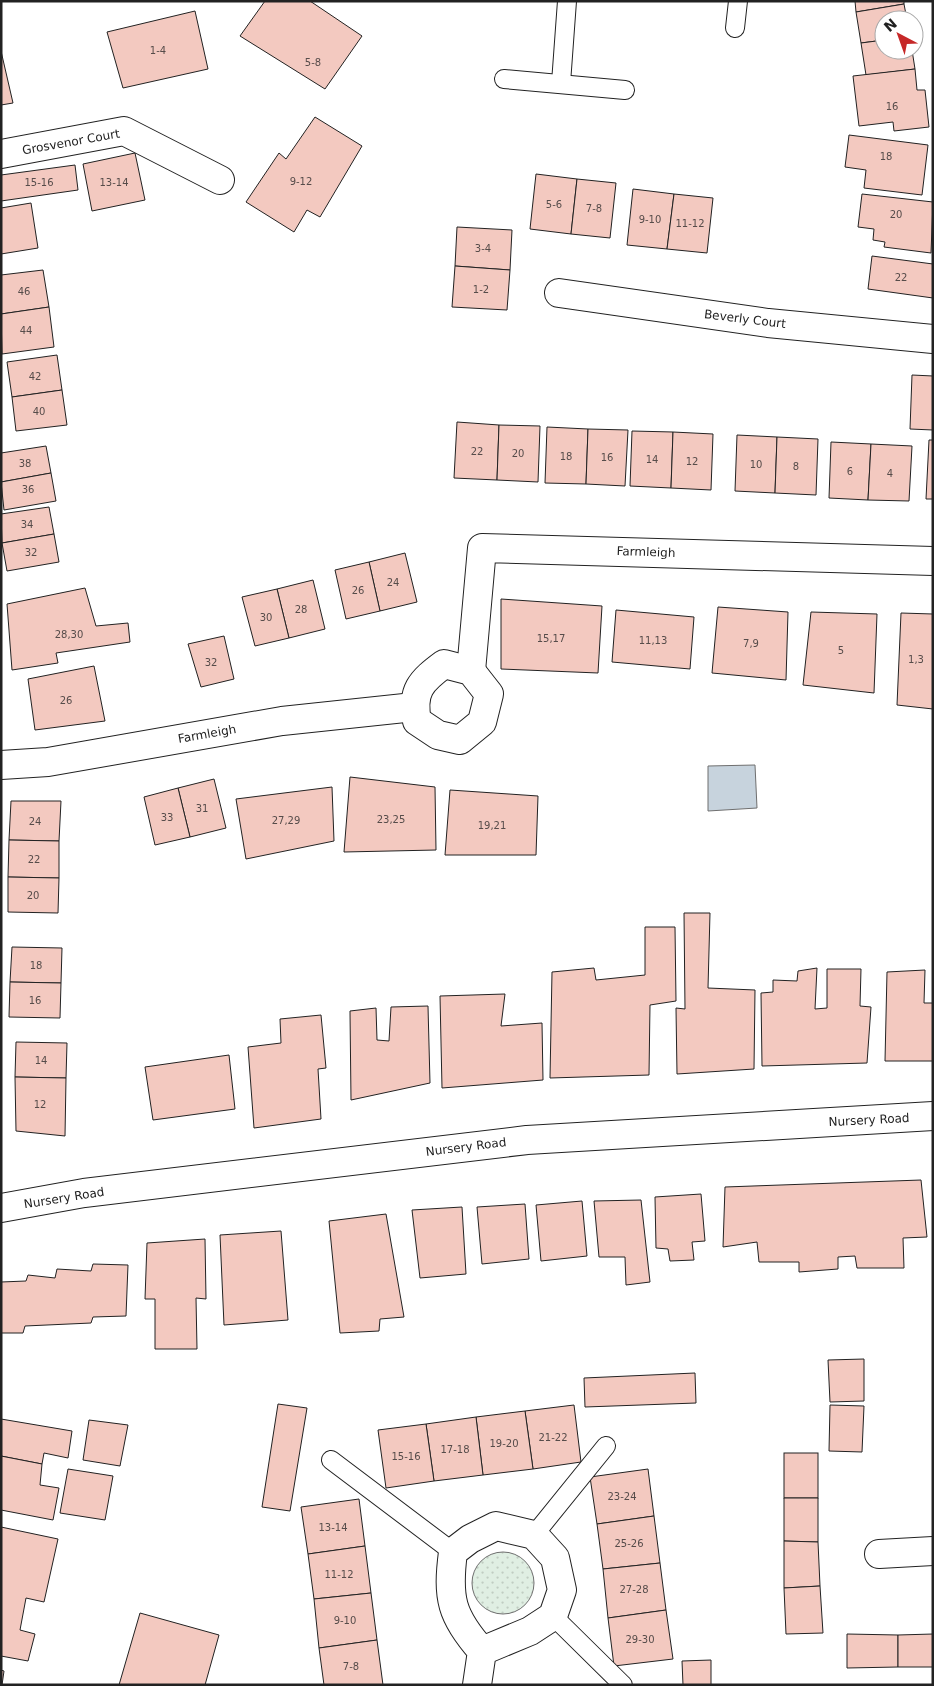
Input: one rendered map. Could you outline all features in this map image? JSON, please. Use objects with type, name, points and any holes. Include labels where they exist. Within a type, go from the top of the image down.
[{"type":"street","name":"Grosvenor Court","points":[[1,154],[124,131],[220,180]]},
{"type":"street","name":"Beverly Court","points":[[559,293],[768,323],[933,339]]},
{"type":"street","name":"Farmleigh","points":[[471,671],[482,548],[933,561]]},
{"type":"street","points":[[444,664],[471,671],[489,694],[482,722],[460,740],[438,735],[417,721],[414,707],[422,680],[444,664]]},
{"type":"street","name":"Farmleigh","points":[[1,765],[48,762],[282,721],[414,707]]},
{"type":"street","name":"Nursery Road","points":[[1,1208],[84,1193],[527,1140],[933,1116]]},
{"type":"street","points":[[496,1526],[534,1535],[555,1558],[562,1590],[553,1616],[530,1631],[482,1651],[464,1630],[453,1607],[449,1582],[453,1552],[470,1539],[496,1526]]},
{"type":"street","points":[[879,1554],[933,1552]]},
{"type":"street","points":[[476,1685],[482,1651]]},
{"type":"lane","points":[[561,83],[567,1]]},
{"type":"lane","points":[[735,28],[738,1]]},
{"type":"lane","points":[[504,79],[625,90]]},
{"type":"lane","points":[[534,1535],[606,1446]]},
{"type":"lane","points":[[331,1460],[453,1552]]},
{"type":"lane","points":[[553,1616],[622,1685]]},
{"type":"green space","points":[[503,1552],[520,1557],[525,1561],[529,1566],[534,1583],[529,1600],[525,1605],[520,1609],[503,1614],[486,1609],[481,1605],[477,1600],[472,1583],[477,1566],[481,1561],[486,1557]]},
{"type":"shaded area","points":[[755,765],[757,808],[708,811],[708,766]]},
{"type":"building","points":[[265,1],[310,1],[362,36],[325,89],[240,36]]},
{"type":"building","points":[[855,1],[904,1],[904,4],[856,12]]},
{"type":"building","points":[[904,4],[905,10],[874,10],[874,41],[861,43],[856,12]]},
{"type":"building","points":[[195,11],[208,69],[123,88],[107,32]]},
{"type":"building","points":[[874,41],[874,60],[914,60],[915,69],[866,75],[861,43]]},
{"type":"building","points":[[1,51],[13,103],[1,105]]},
{"type":"building","points":[[915,69],[917,90],[925,90],[929,127],[894,131],[893,122],[859,126],[853,76]]},
{"type":"building","points":[[315,117],[362,146],[320,217],[307,210],[294,232],[246,202],[279,153],[286,159]]},
{"type":"building","points":[[849,135],[928,145],[922,195],[864,188],[866,170],[845,167]]},
{"type":"building","points":[[135,153],[145,200],[92,211],[83,164]]},
{"type":"building","points":[[75,165],[78,190],[1,201],[1,175]]},
{"type":"building","points":[[536,174],[577,179],[571,234],[530,229]]},
{"type":"building","points":[[577,179],[616,183],[610,238],[571,234]]},
{"type":"building","points":[[633,189],[674,194],[667,249],[627,245]]},
{"type":"building","points":[[674,194],[713,198],[707,253],[667,249]]},
{"type":"building","points":[[862,194],[933,202],[931,253],[884,247],[885,242],[873,240],[874,229],[858,227]]},
{"type":"building","points":[[31,203],[38,248],[1,254],[1,208]]},
{"type":"building","points":[[457,227],[512,230],[510,270],[455,266]]},
{"type":"building","points":[[872,256],[933,264],[933,298],[868,289]]},
{"type":"building","points":[[455,266],[510,270],[507,310],[452,307]]},
{"type":"building","points":[[43,270],[49,307],[1,314],[1,275]]},
{"type":"building","points":[[49,307],[54,347],[2,354],[1,314]]},
{"type":"building","points":[[57,355],[62,390],[12,397],[7,362]]},
{"type":"building","points":[[912,375],[933,376],[933,430],[910,429]]},
{"type":"building","points":[[62,390],[67,425],[16,431],[12,397]]},
{"type":"building","points":[[457,422],[499,425],[497,480],[454,478]]},
{"type":"building","points":[[499,425],[540,426],[538,482],[497,480]]},
{"type":"building","points":[[547,427],[588,429],[586,484],[545,483]]},
{"type":"building","points":[[588,429],[628,430],[625,486],[586,484]]},
{"type":"building","points":[[632,431],[673,432],[671,488],[630,486]]},
{"type":"building","points":[[673,432],[713,434],[711,490],[671,488]]},
{"type":"building","points":[[737,435],[777,437],[775,493],[735,491]]},
{"type":"building","points":[[777,437],[818,439],[816,495],[775,493]]},
{"type":"building","points":[[929,440],[933,440],[933,499],[926,499]]},
{"type":"building","points":[[831,442],[871,444],[868,500],[829,498]]},
{"type":"building","points":[[871,444],[912,446],[909,501],[868,500]]},
{"type":"building","points":[[46,446],[51,473],[1,482],[1,453]]},
{"type":"building","points":[[51,473],[56,501],[4,510],[1,482]]},
{"type":"building","points":[[49,507],[54,534],[2,543],[1,514]]},
{"type":"building","points":[[54,534],[59,562],[7,571],[2,543]]},
{"type":"building","points":[[405,553],[417,602],[380,611],[369,562]]},
{"type":"building","points":[[369,562],[380,611],[346,619],[335,570]]},
{"type":"building","points":[[313,580],[325,629],[289,638],[277,589]]},
{"type":"building","points":[[85,588],[96,626],[128,623],[130,642],[56,653],[58,663],[12,670],[7,604]]},
{"type":"building","points":[[277,589],[289,638],[255,646],[242,597]]},
{"type":"building","points":[[501,599],[602,606],[598,673],[501,669]]},
{"type":"building","points":[[718,607],[788,612],[786,680],[712,673]]},
{"type":"building","points":[[616,610],[694,617],[690,669],[612,662]]},
{"type":"building","points":[[811,612],[877,614],[874,693],[803,685]]},
{"type":"building","points":[[901,613],[933,614],[933,709],[897,705]]},
{"type":"building","points":[[224,636],[234,679],[201,687],[188,644]]},
{"type":"building","points":[[94,666],[105,721],[35,730],[28,679]]},
{"type":"building","points":[[350,777],[435,787],[436,850],[344,852]]},
{"type":"building","points":[[214,779],[226,828],[190,837],[178,788]]},
{"type":"building","points":[[332,787],[334,841],[246,859],[236,799]]},
{"type":"building","points":[[178,788],[190,837],[155,845],[144,797]]},
{"type":"building","points":[[450,790],[538,796],[536,855],[445,855]]},
{"type":"building","points":[[11,801],[61,801],[59,841],[9,840]]},
{"type":"building","points":[[9,840],[59,841],[59,878],[8,877]]},
{"type":"building","points":[[8,877],[59,878],[58,913],[8,912]]},
{"type":"building","points":[[684,913],[710,913],[708,988],[755,990],[754,1069],[677,1074],[676,1008],[685,1009]]},
{"type":"building","points":[[645,927],[675,927],[676,1001],[650,1005],[649,1075],[550,1078],[552,972],[594,968],[596,980],[645,975]]},
{"type":"building","points":[[12,947],[62,948],[61,983],[10,982]]},
{"type":"building","points":[[817,968],[815,1009],[827,1008],[827,969],[861,969],[860,1006],[871,1007],[867,1063],[762,1066],[761,993],[773,992],[773,980],[797,981],[798,971]]},
{"type":"building","points":[[925,970],[924,1003],[933,1003],[933,1061],[885,1061],[887,972]]},
{"type":"building","points":[[10,982],[61,983],[60,1018],[9,1017]]},
{"type":"building","points":[[505,994],[501,1026],[542,1023],[543,1080],[442,1088],[440,996]]},
{"type":"building","points":[[428,1006],[430,1083],[351,1100],[350,1011],[376,1008],[377,1040],[389,1041],[391,1007]]},
{"type":"building","points":[[321,1015],[326,1068],[318,1069],[321,1119],[254,1128],[248,1047],[281,1043],[280,1019]]},
{"type":"building","points":[[16,1042],[67,1043],[66,1078],[15,1077]]},
{"type":"building","points":[[229,1055],[235,1109],[153,1120],[145,1067]]},
{"type":"building","points":[[15,1077],[66,1078],[65,1136],[16,1131]]},
{"type":"building","points":[[921,1180],[927,1237],[903,1238],[904,1268],[857,1268],[855,1256],[838,1257],[838,1269],[799,1272],[799,1262],[759,1262],[757,1242],[723,1247],[725,1187]]},
{"type":"building","points":[[701,1194],[705,1241],[692,1242],[694,1260],[670,1261],[668,1249],[656,1248],[655,1197]]},
{"type":"building","points":[[641,1200],[650,1282],[626,1285],[625,1257],[599,1257],[594,1201]]},
{"type":"building","points":[[582,1201],[587,1256],[541,1261],[536,1205]]},
{"type":"building","points":[[525,1204],[529,1259],[482,1264],[477,1207]]},
{"type":"building","points":[[462,1207],[466,1274],[420,1278],[412,1210]]},
{"type":"building","points":[[386,1214],[404,1317],[380,1319],[379,1331],[340,1333],[329,1221]]},
{"type":"building","points":[[281,1231],[288,1320],[224,1325],[220,1235]]},
{"type":"building","points":[[205,1239],[206,1299],[196,1298],[197,1349],[155,1349],[155,1299],[145,1299],[147,1243]]},
{"type":"building","points":[[93,1264],[128,1265],[126,1316],[93,1317],[91,1323],[25,1326],[23,1333],[1,1333],[1,1282],[26,1281],[28,1275],[55,1278],[57,1269],[91,1271]]},
{"type":"building","points":[[864,1359],[864,1401],[830,1402],[828,1360]]},
{"type":"building","points":[[695,1373],[696,1403],[585,1407],[584,1378]]},
{"type":"building","points":[[278,1404],[307,1408],[290,1511],[262,1507]]},
{"type":"building","points":[[574,1405],[581,1462],[533,1469],[525,1411]]},
{"type":"building","points":[[830,1405],[864,1406],[862,1452],[829,1451]]},
{"type":"building","points":[[525,1411],[533,1469],[483,1475],[476,1417]]},
{"type":"building","points":[[476,1417],[483,1475],[434,1481],[426,1424]]},
{"type":"building","points":[[1,1419],[72,1431],[68,1458],[44,1453],[42,1464],[1,1456]]},
{"type":"building","points":[[89,1420],[128,1425],[120,1466],[83,1460]]},
{"type":"building","points":[[426,1424],[434,1481],[386,1488],[378,1430]]},
{"type":"building","points":[[784,1453],[818,1453],[818,1498],[784,1498]]},
{"type":"building","points":[[1,1456],[42,1464],[40,1485],[59,1488],[53,1520],[1,1510]]},
{"type":"building","points":[[68,1469],[113,1476],[105,1520],[60,1513]]},
{"type":"building","points":[[648,1469],[654,1516],[597,1524],[590,1477]]},
{"type":"building","points":[[784,1498],[818,1498],[818,1542],[784,1541]]},
{"type":"building","points":[[359,1499],[365,1546],[308,1554],[301,1507]]},
{"type":"building","points":[[654,1516],[660,1563],[603,1569],[597,1524]]},
{"type":"building","points":[[1,1527],[58,1539],[44,1602],[26,1598],[20,1630],[35,1634],[28,1661],[1,1656]]},
{"type":"building","points":[[784,1541],[818,1542],[820,1586],[784,1588]]},
{"type":"building","points":[[365,1546],[371,1593],[314,1599],[308,1554]]},
{"type":"building","points":[[660,1563],[666,1610],[608,1618],[603,1569]]},
{"type":"building","points":[[820,1586],[823,1633],[786,1634],[784,1588]]},
{"type":"building","points":[[371,1593],[377,1640],[319,1648],[314,1599]]},
{"type":"building","points":[[666,1610],[673,1659],[614,1666],[608,1618]]},
{"type":"building","points":[[140,1613],[219,1635],[205,1685],[119,1685]]},
{"type":"building","points":[[847,1634],[898,1635],[898,1667],[847,1668]]},
{"type":"building","points":[[933,1634],[933,1667],[898,1667],[898,1635]]},
{"type":"building","points":[[377,1640],[383,1685],[324,1685],[319,1648]]},
{"type":"building","points":[[711,1660],[711,1685],[683,1685],[682,1661]]},
{"type":"building","points":[[1,1670],[4,1671],[2,1685],[1,1685]]}]
